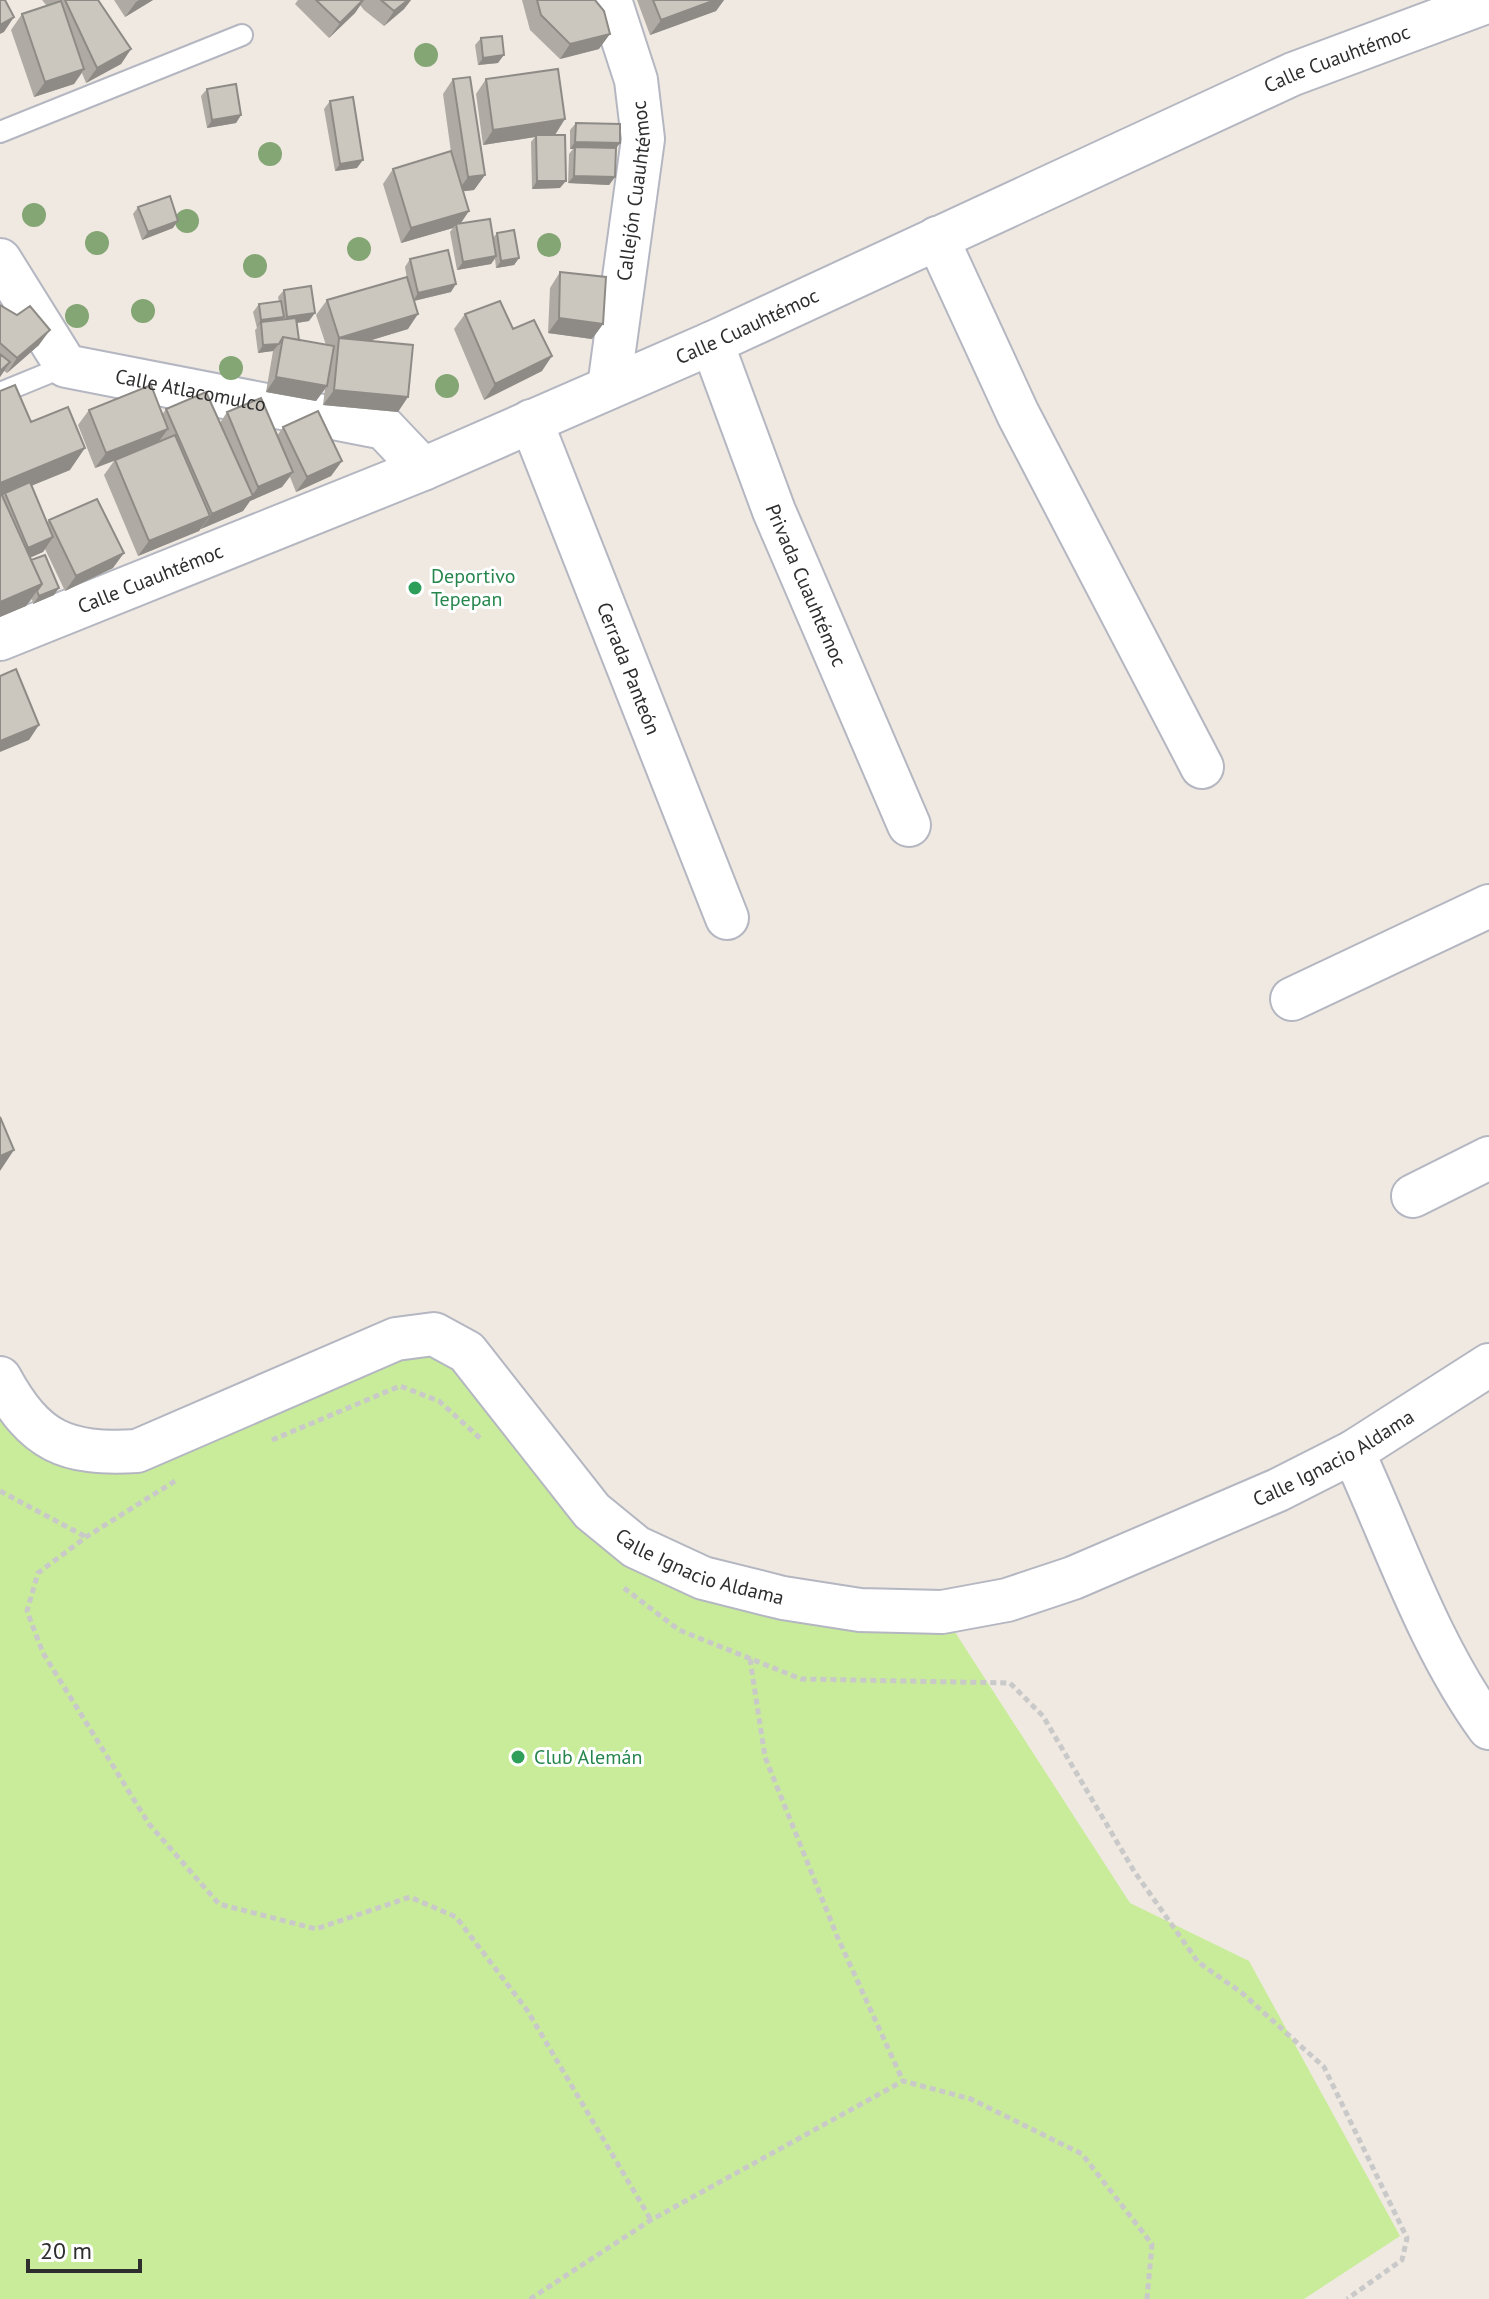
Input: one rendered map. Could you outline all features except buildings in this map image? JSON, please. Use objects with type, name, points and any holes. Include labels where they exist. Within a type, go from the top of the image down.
[{"type":"street","name":"Callejón Cuauhtémoc","points":[[609,387],[643,139],[636,80],[610,0]]},
{"type":"street","name":"Calle Cuauhtémoc","points":[[0,639],[423,469],[712,343],[1293,74],[1489,1]]},
{"type":"street","points":[[937,238],[1018,414],[1202,767]]},
{"type":"street","points":[[0,260],[66,366]]},
{"type":"street","name":"Privada Cuauhtémoc","points":[[712,343],[774,511],[909,825]]},
{"type":"street","name":"Calle Atlacomulco","points":[[66,366],[384,428],[423,469]]},
{"type":"street","name":"Cerrada Panteón","points":[[531,421],[727,918]]},
{"type":"street","points":[[1292,999],[1489,906]]},
{"type":"street","points":[[1413,1196],[1489,1158]]},
{"type":"street","name":"Calle Ignacio Aldama","points":[[0,1378],[25,1420],[56,1442],[94,1453],[137,1451],[396,1339],[434,1334],[467,1352],[592,1511],[636,1547],[703,1578],[783,1598],[860,1610],[942,1612],[1020,1595],[1073,1578],[1278,1490],[1353,1452],[1489,1365]]},
{"type":"street","points":[[1353,1452],[1467,1697],[1489,1728]]},
{"type":"lane","points":[[0,132],[242,35]]},
{"type":"lane","points":[[0,393],[66,366]]},
{"type":"path","points":[[261,1444],[400,1386],[439,1401],[491,1448]]},
{"type":"path","points":[[177,1480],[86,1537],[38,1573],[27,1611],[43,1653],[149,1824],[219,1904],[316,1929],[410,1897],[456,1917],[527,2010],[651,2220]]},
{"type":"path","points":[[0,1491],[86,1537]]},
{"type":"path","points":[[623,1587],[679,1630],[801,1679],[1010,1683],[1043,1716],[1134,1871],[1198,1962],[1242,1993],[1324,2067],[1407,2238],[1402,2260],[1347,2299]]},
{"type":"path","points":[[750,1658],[765,1757],[837,1936],[903,2081]]},
{"type":"path","points":[[530,2299],[651,2220],[903,2081],[971,2099],[1082,2154],[1152,2244],[1147,2299]]},
{"type":"green space","name":"Club Alemán","points":[[434,1334],[636,1547],[942,1612],[1130,1903],[1249,1961],[1400,2236],[1304,2299],[0,2299],[0,1378],[94,1453]]},
{"type":"place","name":"Deportivo Tepepan","points":[[415,588]]},
{"type":"place","name":"Club Alemán","points":[[518,1757]]}]
